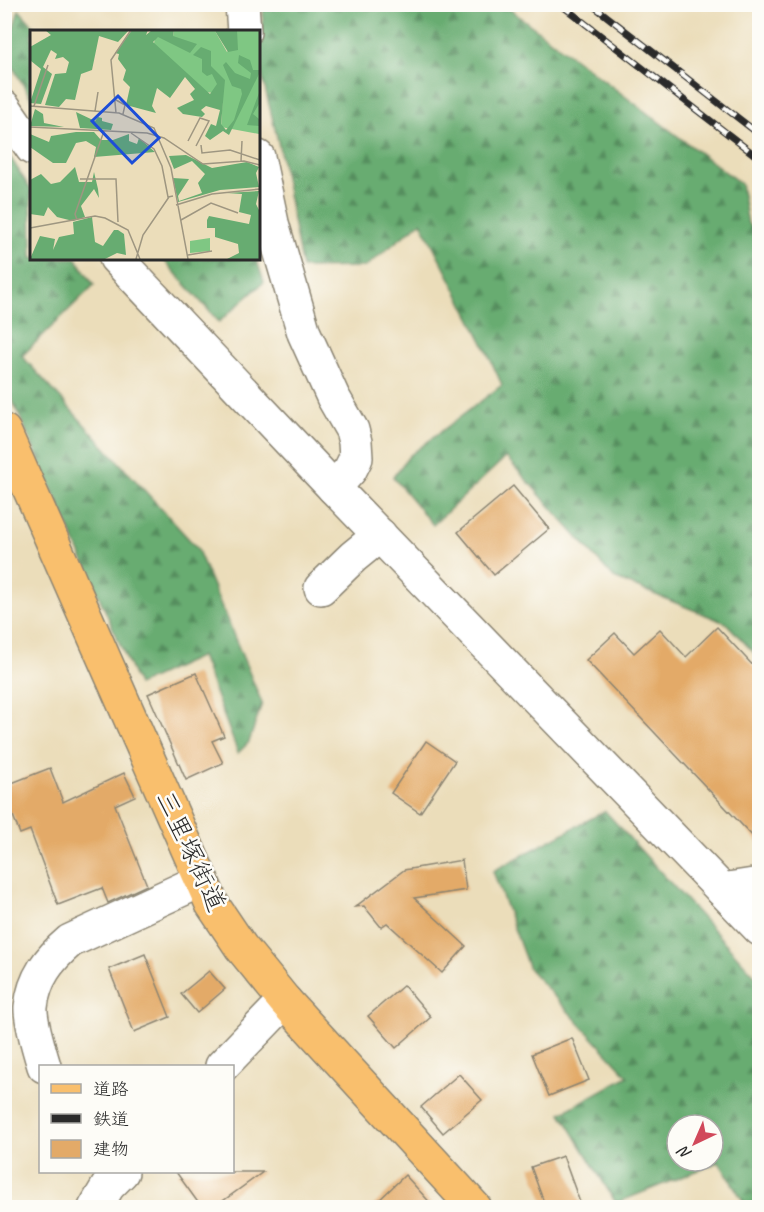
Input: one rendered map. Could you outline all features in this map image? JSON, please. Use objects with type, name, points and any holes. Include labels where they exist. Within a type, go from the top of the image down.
[{"type":"main road","name":"三里塚街道","points":[[4,431],[212,904],[241,947],[285,1001],[475,1208]]},
{"type":"street","points":[[242,4],[244,30]]},
{"type":"street","points":[[4,107],[30,145]]},
{"type":"street","points":[[260,166],[272,223],[304,333],[333,397],[352,430],[355,442],[356,458],[350,470],[334,488]]},
{"type":"street","points":[[118,260],[759,929]]},
{"type":"street","points":[[321,588],[353,556],[380,535]]},
{"type":"street","points":[[44,1065],[31,1009],[40,975],[52,957],[70,941],[202,880]]},
{"type":"street","points":[[722,890],[759,884]]},
{"type":"street","points":[[223,1065],[285,1001]]},
{"type":"green space","points":[[264,5],[504,5],[741,184],[748,224],[760,236],[759,658],[726,623],[614,578],[506,457],[433,525],[393,477],[409,456],[502,385],[421,222],[365,267],[302,268],[278,141],[260,68]]},
{"type":"green space","points":[[19,10],[37,30],[30,30],[30,96],[5,54]]},
{"type":"green space","points":[[5,149],[30,188],[30,260],[77,260],[94,285],[22,356],[197,548],[262,703],[249,742],[238,753],[201,656],[138,685],[5,383]]},
{"type":"green space","points":[[164,260],[257,260],[264,282],[219,322]]},
{"type":"green space","points":[[605,811],[759,980],[759,1207],[747,1207],[725,1172],[725,1113],[665,1113],[665,1173],[691,1173],[616,1203],[561,1113],[628,1076],[529,969],[493,871]]},
{"type":"building","points":[[513,486],[549,529],[494,575],[458,532]]},
{"type":"building","points":[[717,627],[759,672],[759,843],[586,660],[615,633],[634,653],[660,629],[686,657]]},
{"type":"building","points":[[196,673],[224,736],[212,741],[223,763],[186,780],[148,694]]},
{"type":"building","points":[[426,741],[455,761],[420,813],[391,793]]},
{"type":"building","points":[[50,768],[63,802],[124,773],[135,796],[115,805],[147,885],[108,903],[102,888],[58,905],[30,830],[20,834],[12,813],[4,816],[4,786]]},
{"type":"building","points":[[462,860],[466,890],[414,898],[466,946],[442,973],[387,923],[381,927],[364,906],[355,907],[404,870]]},
{"type":"building","points":[[145,954],[170,1017],[134,1032],[109,969]]},
{"type":"building","points":[[209,971],[225,989],[197,1013],[181,994]]},
{"type":"building","points":[[404,985],[431,1017],[396,1048],[368,1016]]},
{"type":"building","points":[[572,1038],[589,1080],[549,1096],[532,1054]]},
{"type":"building","points":[[459,1074],[482,1100],[443,1133],[421,1107]]},
{"type":"building","points":[[563,1156],[582,1208],[546,1208],[531,1167]]},
{"type":"building","points":[[263,1172],[213,1208],[202,1208],[177,1173]]},
{"type":"building","points":[[405,1175],[435,1208],[371,1208]]},
{"type":"railway","points":[[560,4],[760,159]]},
{"type":"railway","points":[[591,4],[760,135]]}]
